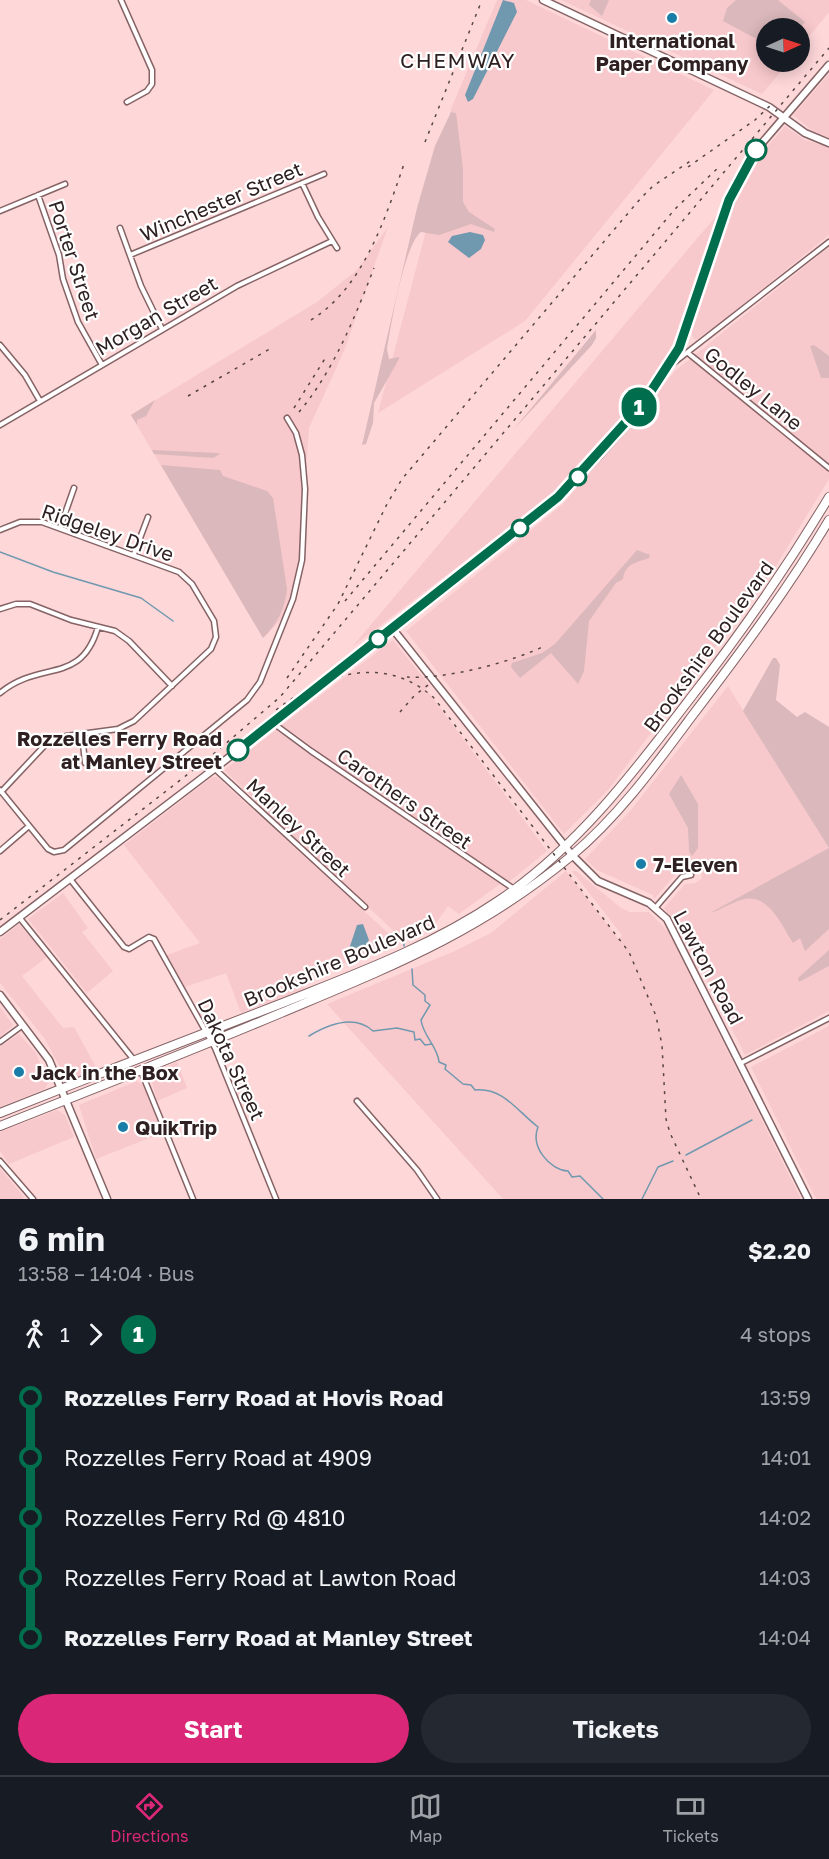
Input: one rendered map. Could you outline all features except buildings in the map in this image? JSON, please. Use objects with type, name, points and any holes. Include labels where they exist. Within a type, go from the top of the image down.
[{"type":"highway","name":"Brookshire Boulevard","points":[[0,1113],[389,961],[454,928],[514,890],[565,847],[600,812],[629,778],[734,643],[790,562],[829,497]]},
{"type":"highway","name":"Brookshire Boulevard","points":[[0,1126],[212,1042],[420,954],[472,927],[522,894],[572,855],[647,776],[800,569],[829,520]]},
{"type":"highway","points":[[790,562],[800,569]]},
{"type":"street","points":[[121,0],[152,73],[152,84],[128,102]]},
{"type":"street","points":[[543,0],[740,93],[784,117],[812,137],[829,143]]},
{"type":"street","points":[[0,932],[214,769],[558,497],[644,402],[670,366],[679,348],[736,184],[756,150],[829,65]]},
{"type":"street","name":"Winchester Street","points":[[130,255],[324,174]]},
{"type":"street","points":[[302,183],[337,248]]},
{"type":"street","points":[[0,211],[65,184]]},
{"type":"street","name":"Porter Street","points":[[38,195],[59,255],[63,279],[78,322],[102,364]]},
{"type":"street","points":[[120,228],[162,329]]},
{"type":"street","name":"Morgan Street","points":[[0,424],[237,286],[332,241]]},
{"type":"street","points":[[670,366],[829,242]]},
{"type":"street","points":[[0,345],[25,375],[40,401]]},
{"type":"street","name":"Godley Lane","points":[[688,353],[829,468]]},
{"type":"street","points":[[0,791],[48,849],[54,852],[64,850],[247,700],[257,688],[293,599],[302,560],[304,471],[300,444],[288,420]]},
{"type":"street","points":[[60,528],[74,488]]},
{"type":"street","points":[[134,554],[148,516]]},
{"type":"street","name":"Ridgeley Drive","points":[[0,530],[15,523],[29,521],[60,528],[175,570],[186,577],[194,587],[216,626],[216,637],[211,649],[128,725],[58,738],[47,743],[0,791]]},
{"type":"street","points":[[0,609],[16,604],[30,604],[71,620],[124,636],[172,686]]},
{"type":"street","points":[[0,693],[26,677],[80,661],[92,646],[98,627]]},
{"type":"street","name":"Lawton Road","points":[[392,628],[572,855],[598,881],[656,907],[673,928],[808,1199]]},
{"type":"street","name":"Carothers Street","points":[[273,722],[311,751],[522,894]]},
{"type":"street","points":[[82,734],[85,763]]},
{"type":"street","name":"Manley Street","points":[[214,769],[365,907]]},
{"type":"street","points":[[0,851],[29,826]]},
{"type":"street","points":[[656,907],[682,877],[691,875]]},
{"type":"street","name":"Dakota Street","points":[[69,879],[124,947],[129,949],[151,936],[212,1042],[276,1199]]},
{"type":"street","points":[[19,917],[135,1060]]},
{"type":"street","points":[[0,995],[50,1060],[107,1199]]},
{"type":"street","points":[[741,1063],[829,1018]]},
{"type":"street","points":[[0,1042],[24,1024]]},
{"type":"street","points":[[141,1071],[193,1199]]},
{"type":"street","points":[[357,1101],[417,1170],[437,1199]]},
{"type":"street","points":[[0,1161],[33,1199]]},
{"type":"shaded area","points":[[497,0],[526,0],[714,90],[525,321],[378,413],[442,170],[451,109]]},
{"type":"shaded area","points":[[561,0],[829,0],[829,12],[810,36],[810,18],[756,18],[756,72],[781,72],[762,94]]},
{"type":"shaded area","points":[[591,0],[609,0],[602,16],[589,5]]},
{"type":"shaded area","points":[[736,0],[778,0],[800,18],[756,18],[756,39],[723,21],[727,8]]},
{"type":"shaded area","points":[[829,74],[829,138],[814,132],[793,115]]},
{"type":"shaded area","points":[[451,112],[456,113],[463,169],[463,202],[469,212],[495,229],[494,232],[471,224],[439,235],[421,232],[415,240],[399,286],[387,349],[389,359],[399,357],[399,359],[374,403],[373,423],[366,444],[362,445],[417,208],[435,146]]},
{"type":"shaded area","points":[[785,126],[805,140],[829,147],[829,235],[721,322],[694,339],[691,331],[735,201],[753,163]]},
{"type":"shaded area","points":[[717,215],[669,354],[646,394],[565,485],[352,647]]},
{"type":"shaded area","points":[[388,227],[344,351],[309,428],[300,552],[294,587],[284,617],[263,638],[131,415],[317,302],[357,270]]},
{"type":"shaded area","points":[[829,247],[829,479],[776,566],[609,789],[564,834],[406,631],[562,505],[675,371]]},
{"type":"shaded area","points":[[596,330],[596,338],[592,345],[514,429]]},
{"type":"shaded area","points":[[814,345],[829,356],[829,378],[821,378],[810,346]]},
{"type":"shaded area","points":[[155,400],[146,416],[137,420],[137,425],[131,415]]},
{"type":"shaded area","points":[[152,450],[220,454],[213,458],[154,454]]},
{"type":"shaded area","points":[[161,465],[220,470],[223,476],[267,491],[273,498],[287,589],[280,616],[263,638]]},
{"type":"shaded area","points":[[637,550],[650,555],[649,558],[628,567],[623,579],[616,583],[589,621],[584,671],[578,684],[551,653],[520,678],[511,667],[512,663],[542,653],[555,644]]},
{"type":"shaded area","points":[[393,640],[430,686],[426,689],[547,851],[509,882],[377,794],[282,725]]},
{"type":"shaded area","points":[[773,658],[776,658],[780,665],[776,700],[797,717],[805,712],[829,727],[829,848],[743,711]]},
{"type":"shaded area","points":[[728,686],[829,848],[829,1011],[745,1055],[681,929],[664,908],[685,884],[696,883],[702,878],[701,868],[691,864],[684,865],[654,899],[653,895],[597,870],[585,859],[631,810]]},
{"type":"shaded area","points":[[276,730],[500,884],[459,914],[448,906],[436,923],[403,940],[224,770]]},
{"type":"shaded area","points":[[681,775],[698,804],[698,848],[692,856],[689,851],[688,828],[669,794]]},
{"type":"shaded area","points":[[212,777],[217,777],[398,942],[299,981],[305,988],[241,1013],[226,973],[185,987],[167,955],[200,943],[124,845]]},
{"type":"shaded area","points":[[829,848],[829,929],[805,951],[800,938],[793,943],[773,912],[759,901],[741,900],[710,913]]},
{"type":"shaded area","points":[[566,871],[619,940],[622,935],[572,871],[576,871],[621,908],[630,912],[649,912],[668,931],[801,1199],[503,1199],[327,1004],[455,951],[491,933]]},
{"type":"shaded area","points":[[63,893],[88,928],[82,932],[113,971],[87,993],[28,919]]},
{"type":"shaded area","points":[[19,924],[47,957],[22,976],[63,1028],[74,1027],[97,1069],[73,1079],[64,1075],[45,1039],[0,983],[0,939]]},
{"type":"shaded area","points":[[829,950],[829,966],[799,982],[798,978]]},
{"type":"shaded area","points":[[0,1007],[13,1025],[0,1038]]},
{"type":"shaded area","points":[[829,1026],[829,1199],[816,1199],[751,1067]]},
{"type":"shaded area","points":[[19,1034],[36,1053],[48,1083],[45,1089],[0,1107],[0,1047]]},
{"type":"shaded area","points":[[177,1062],[187,1088],[157,1101],[150,1074]]},
{"type":"shaded area","points":[[137,1081],[143,1085],[162,1133],[96,1159],[79,1105]]},
{"type":"shaded area","points":[[57,1110],[65,1115],[74,1137],[9,1164],[0,1151],[0,1132]]},
{"type":"shaded area","points":[[0,1168],[24,1197],[22,1199],[0,1199]]},
{"type":"water","points":[[503,0],[514,3],[517,12],[473,99],[468,102],[465,95]]},
{"type":"water","points":[[470,232],[483,235],[485,240],[481,249],[469,258],[448,242],[452,236]]},
{"type":"water","points":[[363,924],[369,940],[365,946],[349,949],[357,925]]},
{"type":"waterway","points":[[0,552],[53,572],[141,598],[173,621]]},
{"type":"waterway","points":[[403,935],[404,946]]},
{"type":"waterway","points":[[412,969],[413,985],[425,995],[425,1001],[430,1005],[421,1020],[439,1062],[446,1065],[445,1069],[463,1084],[471,1085],[475,1090],[494,1092],[509,1101],[538,1127],[537,1142],[548,1162],[561,1170],[568,1171],[572,1177],[580,1176],[603,1199]]},
{"type":"waterway","points":[[309,1036],[333,1025],[350,1022],[366,1026],[373,1031],[397,1028],[414,1032],[415,1040],[420,1039],[425,1045],[432,1044]]},
{"type":"waterway","points":[[686,1155],[752,1120]]},
{"type":"waterway","points":[[642,1199],[658,1167],[673,1161]]},
{"type":"railway","points":[[425,142],[482,0]]},
{"type":"railway","points":[[0,920],[210,757],[280,697],[829,48]]},
{"type":"railway","points":[[688,167],[755,120],[774,102]]},
{"type":"railway","points":[[287,678],[338,604],[387,504],[402,479],[641,198],[653,186],[692,160]]},
{"type":"railway","points":[[311,320],[345,290],[370,251],[404,164]]},
{"type":"railway","points":[[345,601],[675,209],[721,165]]},
{"type":"railway","points":[[299,412],[333,362],[374,268]]},
{"type":"railway","points":[[188,396],[273,347]]},
{"type":"railway","points":[[294,408],[326,357]]},
{"type":"railway","points":[[407,677],[458,673],[516,658],[546,645]]},
{"type":"railway","points":[[276,710],[313,687],[354,674],[374,673],[395,676],[415,684],[434,698],[629,952],[656,1016],[662,1045],[666,1119],[670,1133],[701,1199]]},
{"type":"railway","points":[[400,712],[428,685]]},
{"type":"bus line","name":"1","points":[[238,750],[542,511],[575,481],[644,402],[670,366],[679,348],[729,200],[756,150]]},
{"type":"place","name":"International Paper Company","points":[[672,18]]},
{"type":"place","name":"Rozzelles Ferry Road at Manley Street","points":[[238,750]]},
{"type":"place","name":"7-Eleven","points":[[641,864]]},
{"type":"place","name":"Jack in the Box","points":[[19,1072]]},
{"type":"place","name":"QuikTrip","points":[[123,1127]]},
{"type":"district","name":"CHEMWAY","points":[[458,60]]}]
